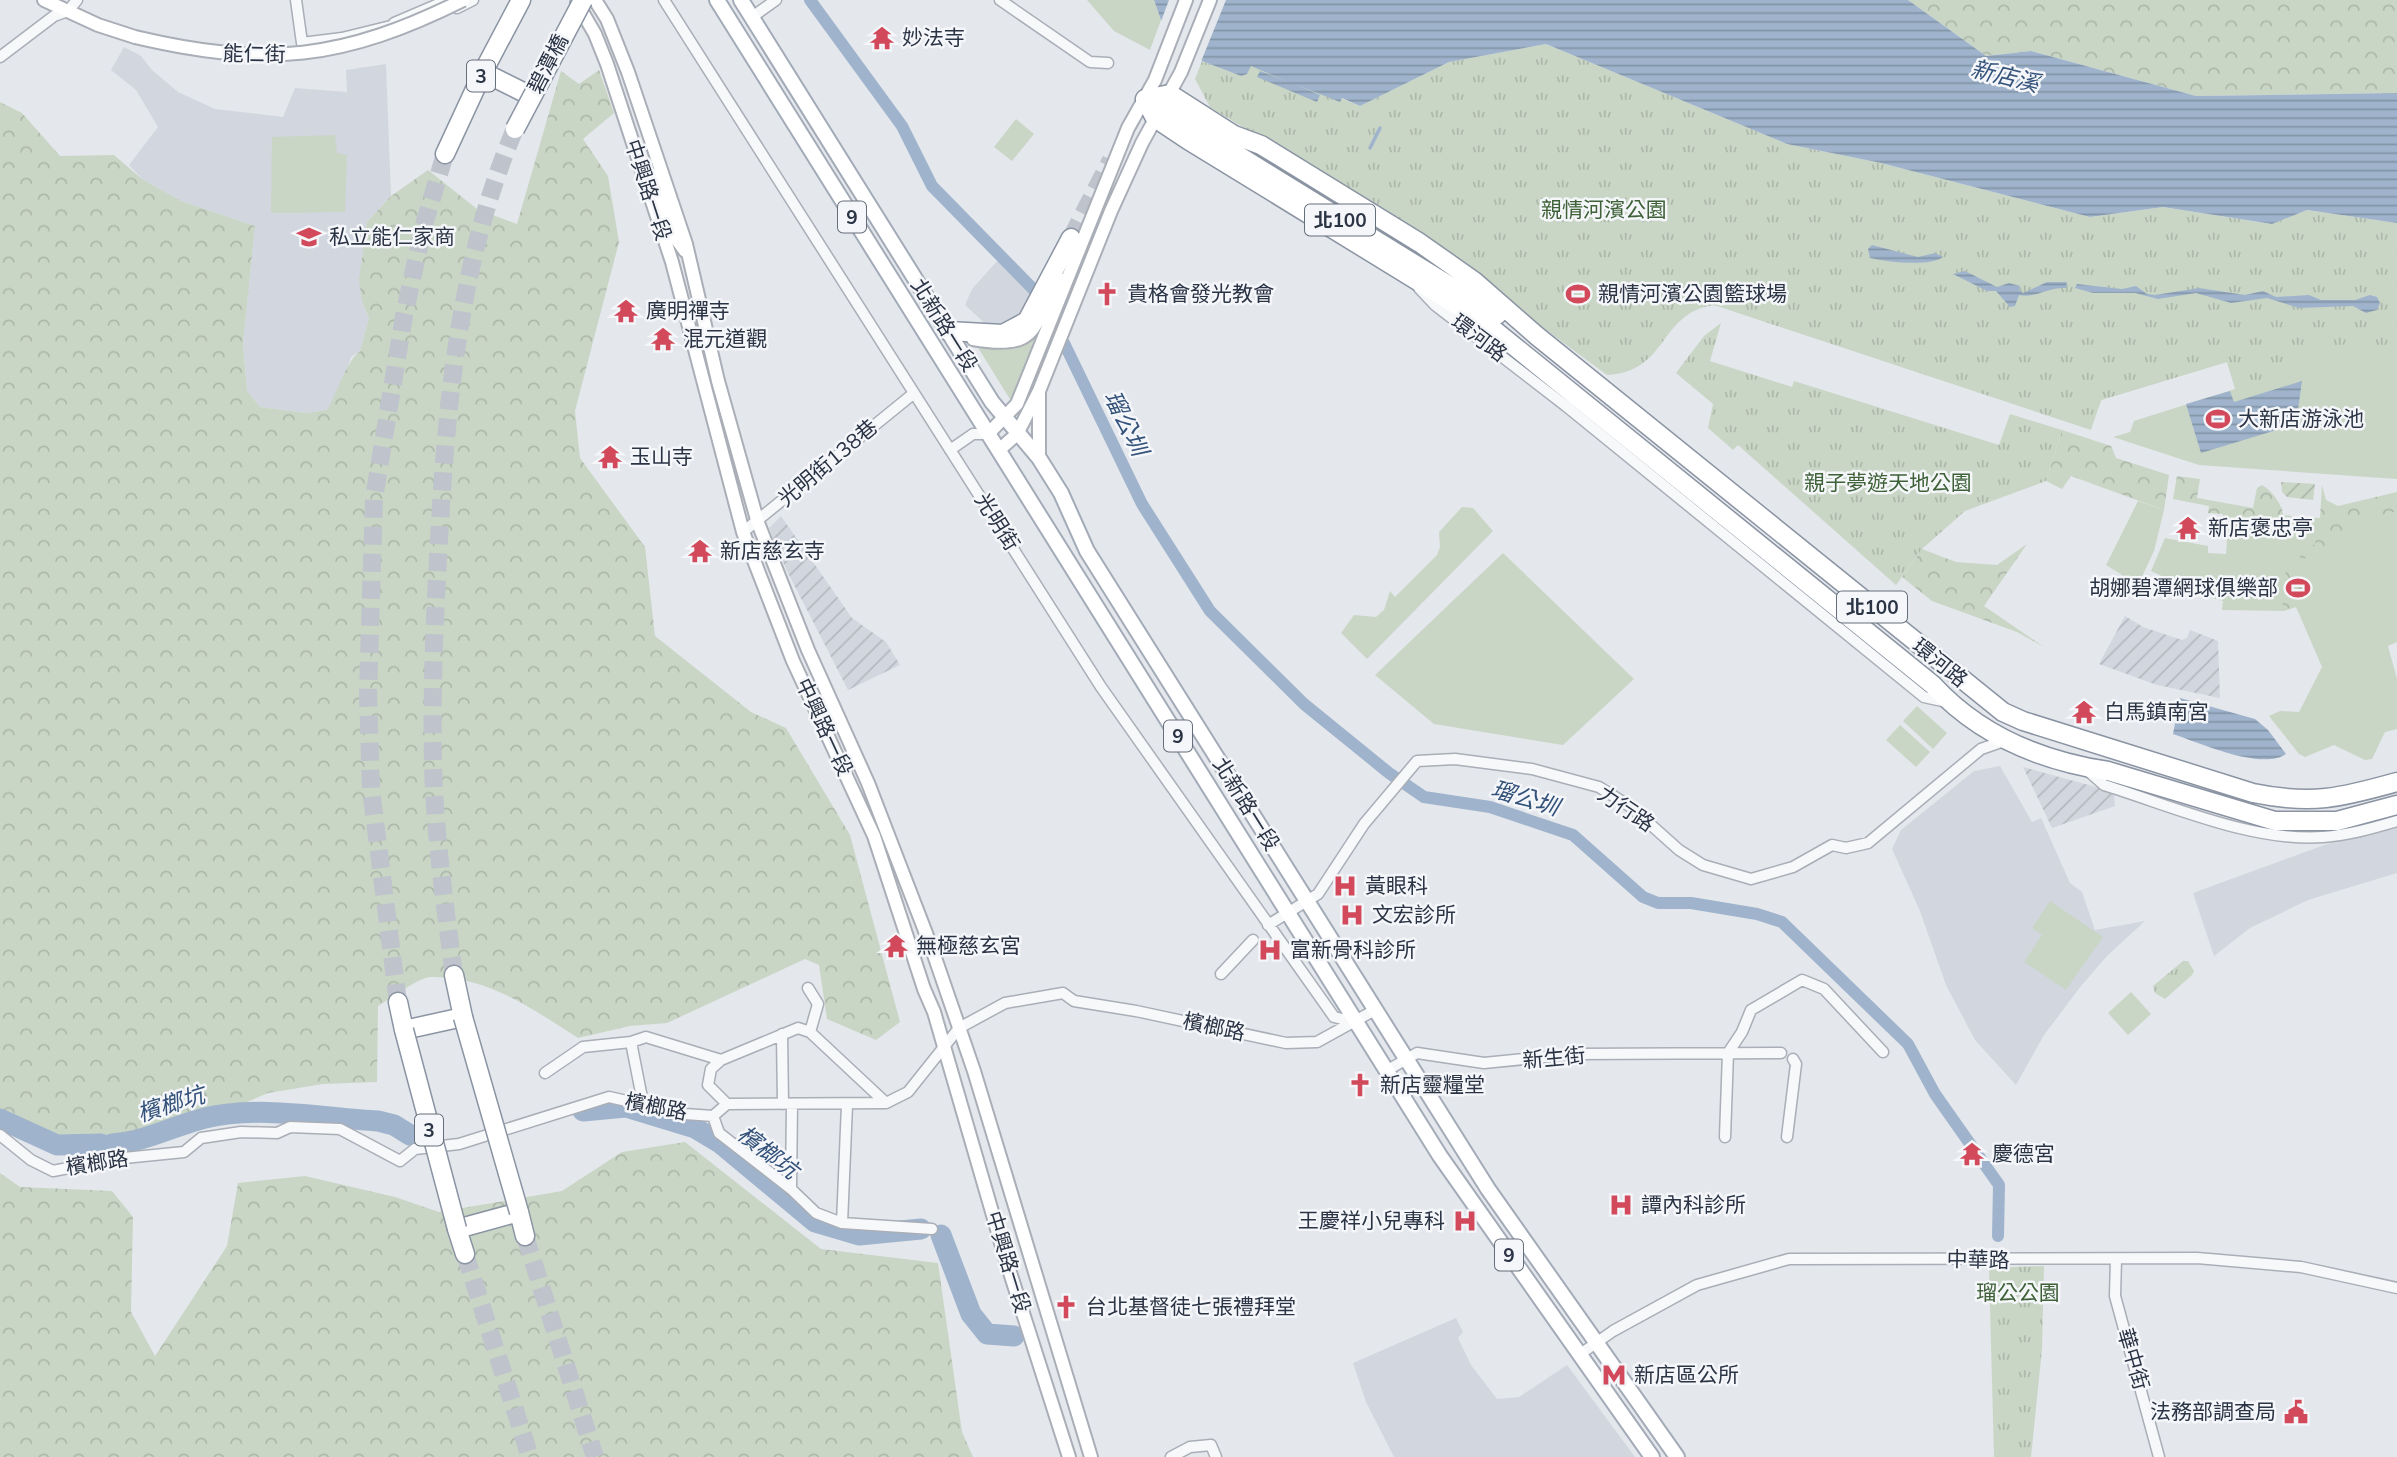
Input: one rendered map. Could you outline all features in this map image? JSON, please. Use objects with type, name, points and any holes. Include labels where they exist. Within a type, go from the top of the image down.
[{"type":"highway","name":"3","points":[[445,153],[482,72],[521,0]]},
{"type":"highway","name":"碧潭橋","points":[[515,129],[583,0]]},
{"type":"highway","points":[[482,72],[531,96]]},
{"type":"highway","points":[[1145,99],[1162,107]]},
{"type":"highway","name":"環河路","points":[[1162,107],[1409,277],[1460,305],[1933,685],[1948,702],[1978,726],[2004,741],[2084,767],[2108,771],[2275,821],[2337,821],[2397,806]]},
{"type":"highway","name":"北100","points":[[1162,107],[1261,145],[1420,243],[1474,281],[1495,301]]},
{"type":"highway","name":"北100","points":[[1162,107],[1422,271],[1537,336]]},
{"type":"highway","points":[[1274,166],[1429,265],[1495,301]]},
{"type":"highway","points":[[948,331],[1003,334],[1027,321],[1071,238]]},
{"type":"highway","name":"環河路","points":[[1495,301],[2003,712],[2253,793],[2290,801],[2352,796],[2397,782]]},
{"type":"highway","points":[[454,975],[463,1017],[525,1236]]},
{"type":"highway","name":"3","points":[[398,1002],[465,1254]]},
{"type":"highway","points":[[404,1030],[463,1017]]},
{"type":"highway","points":[[457,1229],[519,1212]]},
{"type":"main road","name":"北新路一段","points":[[717,0],[1440,1156],[1652,1457]]},
{"type":"main road","name":"北新路一段","points":[[741,0],[1005,420],[1039,458],[1061,493],[1087,551],[1488,1189],[1678,1457]]},
{"type":"street","name":"能仁街","points":[[44,0],[135,37],[209,52],[285,56],[330,50],[368,39],[459,2]]},
{"type":"street","points":[[0,57],[54,16],[68,11],[77,0]]},
{"type":"street","points":[[296,0],[302,43],[342,38],[440,15],[459,2],[473,0]]},
{"type":"street","points":[[386,26],[448,0]]},
{"type":"street","name":"中興路一段","points":[[575,0],[595,34],[607,64],[672,262],[743,532],[793,661],[874,836],[934,1012],[943,1049],[1069,1457]]},
{"type":"street","points":[[583,0],[602,27],[674,236],[688,256]]},
{"type":"street","name":"中興路一段","points":[[595,0],[607,19],[628,72],[688,256],[718,381],[758,523],[808,650],[868,783],[915,903],[959,1028],[1091,1457]]},
{"type":"street","name":"光明街","points":[[664,0],[1101,687],[1334,1017],[1355,1022]]},
{"type":"street","points":[[752,17],[776,0]]},
{"type":"street","points":[[1000,0],[1090,62],[1108,63]]},
{"type":"street","points":[[950,450],[973,434],[988,434],[1005,420],[1017,404],[1128,128],[1160,68],[1186,0]]},
{"type":"street","points":[[999,450],[1017,434],[1039,391],[1111,211],[1181,72],[1210,0]]},
{"type":"street","points":[[667,217],[672,262]]},
{"type":"street","points":[[948,331],[991,343],[1005,343],[1020,338],[1040,322],[1058,285],[1074,266]]},
{"type":"street","points":[[1039,391],[1039,458]]},
{"type":"street","name":"光明街138巷","points":[[743,532],[758,523],[913,394]]},
{"type":"street","name":"力行路","points":[[1268,925],[1318,894],[1364,824],[1417,761],[1455,759],[1532,769],[1599,787],[1631,807],[1679,850],[1703,865],[1751,879],[1793,867],[1832,845],[1846,848],[1868,843],[1981,749],[2004,741]]},
{"type":"street","name":"環河路","points":[[2084,767],[2104,785],[2255,831],[2292,837],[2324,837],[2358,832],[2397,821]]},
{"type":"street","points":[[1221,974],[1253,940]]},
{"type":"street","points":[[1725,1137],[1728,1053],[1742,1032],[1751,1010],[1802,980],[1824,989],[1883,1052]]},
{"type":"street","points":[[808,988],[818,1004],[810,1032]]},
{"type":"street","name":"檳榔路","points":[[886,1103],[908,1092],[959,1028],[1005,1003],[1063,993],[1074,1001],[1136,1010],[1286,1043],[1317,1042],[1375,1010]]},
{"type":"street","points":[[798,1028],[810,1032],[886,1103],[727,1104],[708,1085],[711,1069],[721,1060],[798,1028]]},
{"type":"street","points":[[782,1034],[791,1189]]},
{"type":"street","points":[[545,1073],[583,1047],[631,1042],[646,1037],[721,1060]]},
{"type":"street","points":[[631,1042],[643,1104]]},
{"type":"street","name":"新生街","points":[[1406,1058],[1418,1053],[1484,1063],[1575,1054],[1781,1053]]},
{"type":"street","points":[[1386,1071],[1406,1058]]},
{"type":"street","points":[[1787,1137],[1796,1064],[1793,1059]]},
{"type":"street","name":"檳榔路","points":[[0,1135],[31,1160],[53,1171],[114,1159],[184,1152],[201,1138],[241,1132],[277,1133],[290,1127],[340,1129],[401,1161],[415,1149],[459,1144],[609,1097],[685,1114],[713,1116],[727,1104]]},
{"type":"street","points":[[842,1223],[847,1105]]},
{"type":"street","points":[[713,1116],[719,1133],[791,1189],[816,1213],[842,1223],[932,1229]]},
{"type":"street","name":"中華路","points":[[1579,1355],[1697,1285],[1789,1259],[2197,1258],[2301,1267],[2397,1288]]},
{"type":"street","name":"華中街","points":[[2116,1259],[2115,1296],[2159,1457]]},
{"type":"street","points":[[1171,1457],[1190,1447],[1211,1445],[1216,1457]]},
{"type":"shaded area","name":"私立能仁家商","points":[[124,47],[141,56],[152,70],[178,92],[215,109],[283,117],[295,88],[347,92],[346,70],[386,64],[391,196],[367,222],[362,302],[369,318],[360,351],[351,357],[341,388],[327,410],[306,413],[260,407],[247,391],[243,344],[255,226],[181,201],[142,179],[129,165],[158,127],[136,90],[111,70]]},
{"type":"shaded area","points":[[999,259],[1038,297],[1024,322],[992,330],[965,305],[972,289]]},
{"type":"shaded area","points":[[781,516],[852,618],[886,642],[900,665],[848,690],[787,571],[769,528]]},
{"type":"shaded area","points":[[2125,616],[2143,627],[2182,640],[2187,638],[2190,630],[2218,641],[2220,698],[2157,685],[2099,664]]},
{"type":"shaded area","points":[[2000,766],[2032,822],[2041,818],[2070,883],[2082,892],[2095,930],[2145,921],[2107,956],[2081,986],[2044,1035],[2016,1085],[1975,1040],[1946,985],[1920,911],[1892,849],[1901,830],[1974,771]]},
{"type":"shaded area","points":[[2023,767],[2114,792],[2115,806],[2052,828]]},
{"type":"shaded area","points":[[2397,828],[2397,873],[2308,900],[2250,928],[2214,956],[2193,893],[2330,843]]},
{"type":"shaded area","points":[[1456,1318],[1463,1332],[1458,1338],[1471,1365],[1497,1399],[1519,1397],[1567,1365],[1635,1457],[1394,1457],[1366,1402],[1353,1363]]},
{"type":"green space","points":[[1087,0],[1154,0],[1161,20],[1150,50],[1114,31]]},
{"type":"green space","points":[[1908,0],[2397,0],[2397,93],[2196,96],[2031,51],[1986,56]]},
{"type":"green space","name":"親情河濱公園","points":[[1546,44],[1787,144],[1881,163],[2090,217],[2163,207],[2271,224],[2307,210],[2397,223],[2397,331],[2388,333],[2387,352],[2306,349],[2304,362],[2274,371],[2276,377],[2236,389],[2227,362],[2101,400],[2091,430],[1714,305],[1696,310],[1682,319],[1642,364],[1627,371],[1607,375],[1421,237],[1210,107],[1195,79],[1202,61],[1241,76],[1250,66],[1258,64],[1360,106],[1449,62]]},
{"type":"green space","points":[[599,70],[614,113],[583,139],[608,176],[619,242],[575,411],[580,458],[645,547],[655,636],[751,712],[786,728],[850,835],[900,1022],[876,1040],[827,1019],[819,965],[805,959],[667,1023],[630,1026],[578,1038],[527,1006],[490,988],[451,978],[430,977],[411,985],[378,1006],[377,1082],[323,1084],[268,1093],[205,1120],[85,1154],[0,1120],[0,102],[22,113],[60,156],[114,155],[142,179],[181,201],[255,226],[243,344],[247,391],[260,407],[306,413],[327,410],[346,369],[360,351],[369,318],[362,302],[359,280],[367,222],[391,196],[428,170],[477,209],[517,224],[561,71],[579,84]]},
{"type":"green space","points":[[1016,119],[1034,134],[1012,161],[994,147]]},
{"type":"green space","points":[[335,135],[337,153],[347,155],[345,212],[271,213],[272,137]]},
{"type":"green space","points":[[2397,280],[2397,479],[2199,465],[2113,437],[2130,432],[2134,421],[2235,389],[2227,362],[2101,400],[2099,407],[2063,326]]},
{"type":"green space","name":"親子夢遊天地公園","points":[[1721,323],[1710,361],[1792,387],[1794,381],[1999,445],[2010,414],[2062,430],[2046,481],[1965,511],[1922,549],[1896,585],[1738,445],[1733,450],[1708,428],[1713,404],[1676,373],[1704,336]]},
{"type":"green space","points":[[1038,332],[1011,401],[974,341],[1025,340]]},
{"type":"green space","points":[[2062,430],[2111,446],[2116,458],[2169,475],[2164,510],[2071,476],[2062,489],[2046,481]]},
{"type":"green space","points":[[2177,476],[2200,479],[2197,498],[2253,508],[2257,488],[2262,485],[2276,498],[2283,515],[2292,516],[2289,533],[2228,528],[2229,517],[2223,519],[2223,514],[2208,513],[2209,506],[2173,499]]},
{"type":"green space","points":[[2281,482],[2315,484],[2313,500],[2287,497],[2282,492]]},
{"type":"green space","points":[[2322,485],[2326,500],[2338,506],[2397,492],[2397,511],[2361,520],[2351,539],[2301,560],[2317,598],[2282,611],[2286,567],[2297,568],[2303,544],[2315,545],[2317,530],[2303,529],[2304,517],[2320,518]]},
{"type":"green space","points":[[2138,501],[2164,510],[2154,551],[2138,585],[2106,565]]},
{"type":"green space","points":[[2397,504],[2397,642],[2388,646],[2397,679],[2397,729],[2385,732],[2372,759],[2365,760],[2334,745],[2305,757],[2299,754],[2269,716],[2280,711],[2299,712],[2322,667],[2296,607],[2284,611],[2222,610],[2223,601],[2202,595],[2151,571],[2165,538],[2208,546],[2208,553],[2226,554],[2229,509],[2344,523]]},
{"type":"green space","points":[[1462,507],[1473,508],[1493,531],[1367,659],[1341,633],[1354,615],[1376,617],[1384,610],[1390,591],[1395,597],[1437,555],[1440,547],[1439,532]]},
{"type":"green space","points":[[2027,544],[1984,606],[2044,647],[2017,632],[1932,601],[1902,577],[1922,549],[1956,562],[1997,565]]},
{"type":"green space","points":[[1503,553],[1634,679],[1563,745],[1434,724],[1375,675]]},
{"type":"green space","points":[[1917,706],[1947,733],[1933,749],[1903,721]]},
{"type":"green space","points":[[1900,725],[1930,752],[1916,767],[1886,740]]},
{"type":"green space","points":[[2050,901],[2103,937],[2066,990],[2024,962],[2042,935],[2032,928]]},
{"type":"green space","points":[[2183,961],[2188,961],[2194,971],[2192,975],[2165,999],[2155,993],[2153,986]]},
{"type":"green space","points":[[2131,992],[2151,1014],[2128,1035],[2108,1013]]},
{"type":"green space","points":[[685,1142],[821,1249],[938,1263],[962,1432],[973,1457],[0,1457],[0,1173],[20,1187],[112,1191],[133,1217],[131,1312],[155,1356],[227,1246],[238,1183],[305,1176],[395,1197],[439,1212],[562,1191],[622,1152]]},
{"type":"green space","name":"瑠公公園","points":[[2044,1266],[2042,1349],[2031,1457],[1994,1457],[1989,1268]]},
{"type":"water","name":"新店溪","points":[[1154,0],[1908,0],[1986,56],[2031,51],[2196,96],[2397,93],[2397,223],[2307,210],[2272,224],[2163,207],[2090,217],[1881,163],[1787,144],[1546,44],[1449,62],[1360,106],[1342,98],[1340,102],[1297,85],[1320,95],[1317,102],[1257,77],[1260,71],[1286,81],[1251,66],[1247,74],[1241,76],[1202,61],[1161,20]]},
{"type":"water","points":[[1872,245],[1918,257],[1935,253],[1943,257],[1919,263],[1877,260],[1870,258],[1868,249]]},
{"type":"water","points":[[1965,271],[1997,287],[2009,283],[2020,286],[2019,290],[2023,293],[2047,282],[2067,282],[2066,288],[2019,295],[2015,306],[2010,307],[1996,291],[1987,291],[1953,274]]},
{"type":"water","points":[[2077,284],[2122,289],[2136,286],[2147,294],[2155,295],[2199,288],[2245,295],[2263,291],[2276,297],[2309,295],[2321,300],[2355,300],[2370,295],[2377,297],[2380,303],[2377,310],[2366,313],[2353,306],[2299,308],[2267,298],[2231,303],[2196,293],[2158,299],[2135,293],[2093,293],[2075,288]]},
{"type":"water","points":[[2302,381],[2296,424],[2201,453],[2186,404],[2230,391],[2234,402]]},
{"type":"water","points":[[2180,698],[2255,719],[2268,730],[2286,754],[2275,758],[2247,758],[2173,734]]},
{"type":"pier","points":[[1169,0],[1226,0],[1200,64],[1160,24]]},
{"type":"waterway","name":"瑠公圳","points":[[810,0],[902,126],[932,186],[1036,292]]},
{"type":"waterway","points":[[1370,148],[1380,128]]},
{"type":"waterway","name":"瑠公圳","points":[[1064,343],[1142,504],[1210,611],[1304,704],[1389,773],[1424,797],[1490,807],[1573,835],[1643,897],[1658,903],[1691,903],[1757,914],[1782,922],[1908,1044],[1935,1094],[1999,1185],[1998,1236]]},
{"type":"waterway","name":"檳榔坑","points":[[583,1111],[626,1107],[695,1128],[720,1143],[815,1222],[859,1235],[921,1229]]},
{"type":"waterway","name":"檳榔坑","points":[[112,1144],[147,1137],[205,1118],[269,1112],[378,1121],[394,1125],[410,1135]]},
{"type":"waterway","name":"檳榔坑","points":[[0,1119],[57,1145],[101,1144]]},
{"type":"waterway","name":"檳榔坑","points":[[941,1235],[971,1314],[987,1334],[1014,1336]]},
{"type":"tunnel","points":[[454,975],[438,844],[433,765],[434,636],[444,458],[454,362],[471,267],[483,220],[515,129]]},
{"type":"tunnel","points":[[1226,137],[1274,166]]},
{"type":"tunnel","points":[[398,1002],[371,790],[368,694],[374,498],[404,316],[423,228],[445,154]]},
{"type":"tunnel","points":[[1071,238],[1111,160]]},
{"type":"tunnel","points":[[525,1236],[595,1457]]},
{"type":"tunnel","points":[[465,1254],[530,1457]]},
{"type":"place","name":"妙法寺","points":[[882,38]]},
{"type":"place","name":"私立能仁家商","points":[[309,237]]},
{"type":"place","name":"貴格會發光教會","points":[[1107,294]]},
{"type":"place","name":"親情河濱公園籃球場","points":[[1578,294]]},
{"type":"place","name":"廣明禪寺","points":[[626,311]]},
{"type":"place","name":"混元道觀","points":[[663,339]]},
{"type":"place","name":"大新店游泳池","points":[[2218,419]]},
{"type":"place","name":"玉山寺","points":[[610,457]]},
{"type":"place","name":"新店褒忠亭","points":[[2188,528]]},
{"type":"place","name":"新店慈玄寺","points":[[700,551]]},
{"type":"place","name":"胡娜碧潭網球俱樂部","points":[[2298,588]]},
{"type":"place","name":"白馬鎮南宮","points":[[2084,712]]},
{"type":"place","name":"黃眼科","points":[[1345,886]]},
{"type":"place","name":"文宏診所","points":[[1352,915]]},
{"type":"place","name":"無極慈玄宮","points":[[896,946]]},
{"type":"place","name":"富新骨科診所","points":[[1270,950]]},
{"type":"place","name":"新店靈糧堂","points":[[1360,1085]]},
{"type":"place","name":"慶德宮","points":[[1972,1154]]},
{"type":"place","name":"譚內科診所","points":[[1621,1205]]},
{"type":"place","name":"王慶祥小兒專科","points":[[1465,1221]]},
{"type":"place","name":"台北基督徒七張禮拜堂","points":[[1066,1307]]},
{"type":"place","name":"新店區公所","points":[[1614,1375]]},
{"type":"place","name":"法務部調查局","points":[[2296,1412]]}]
